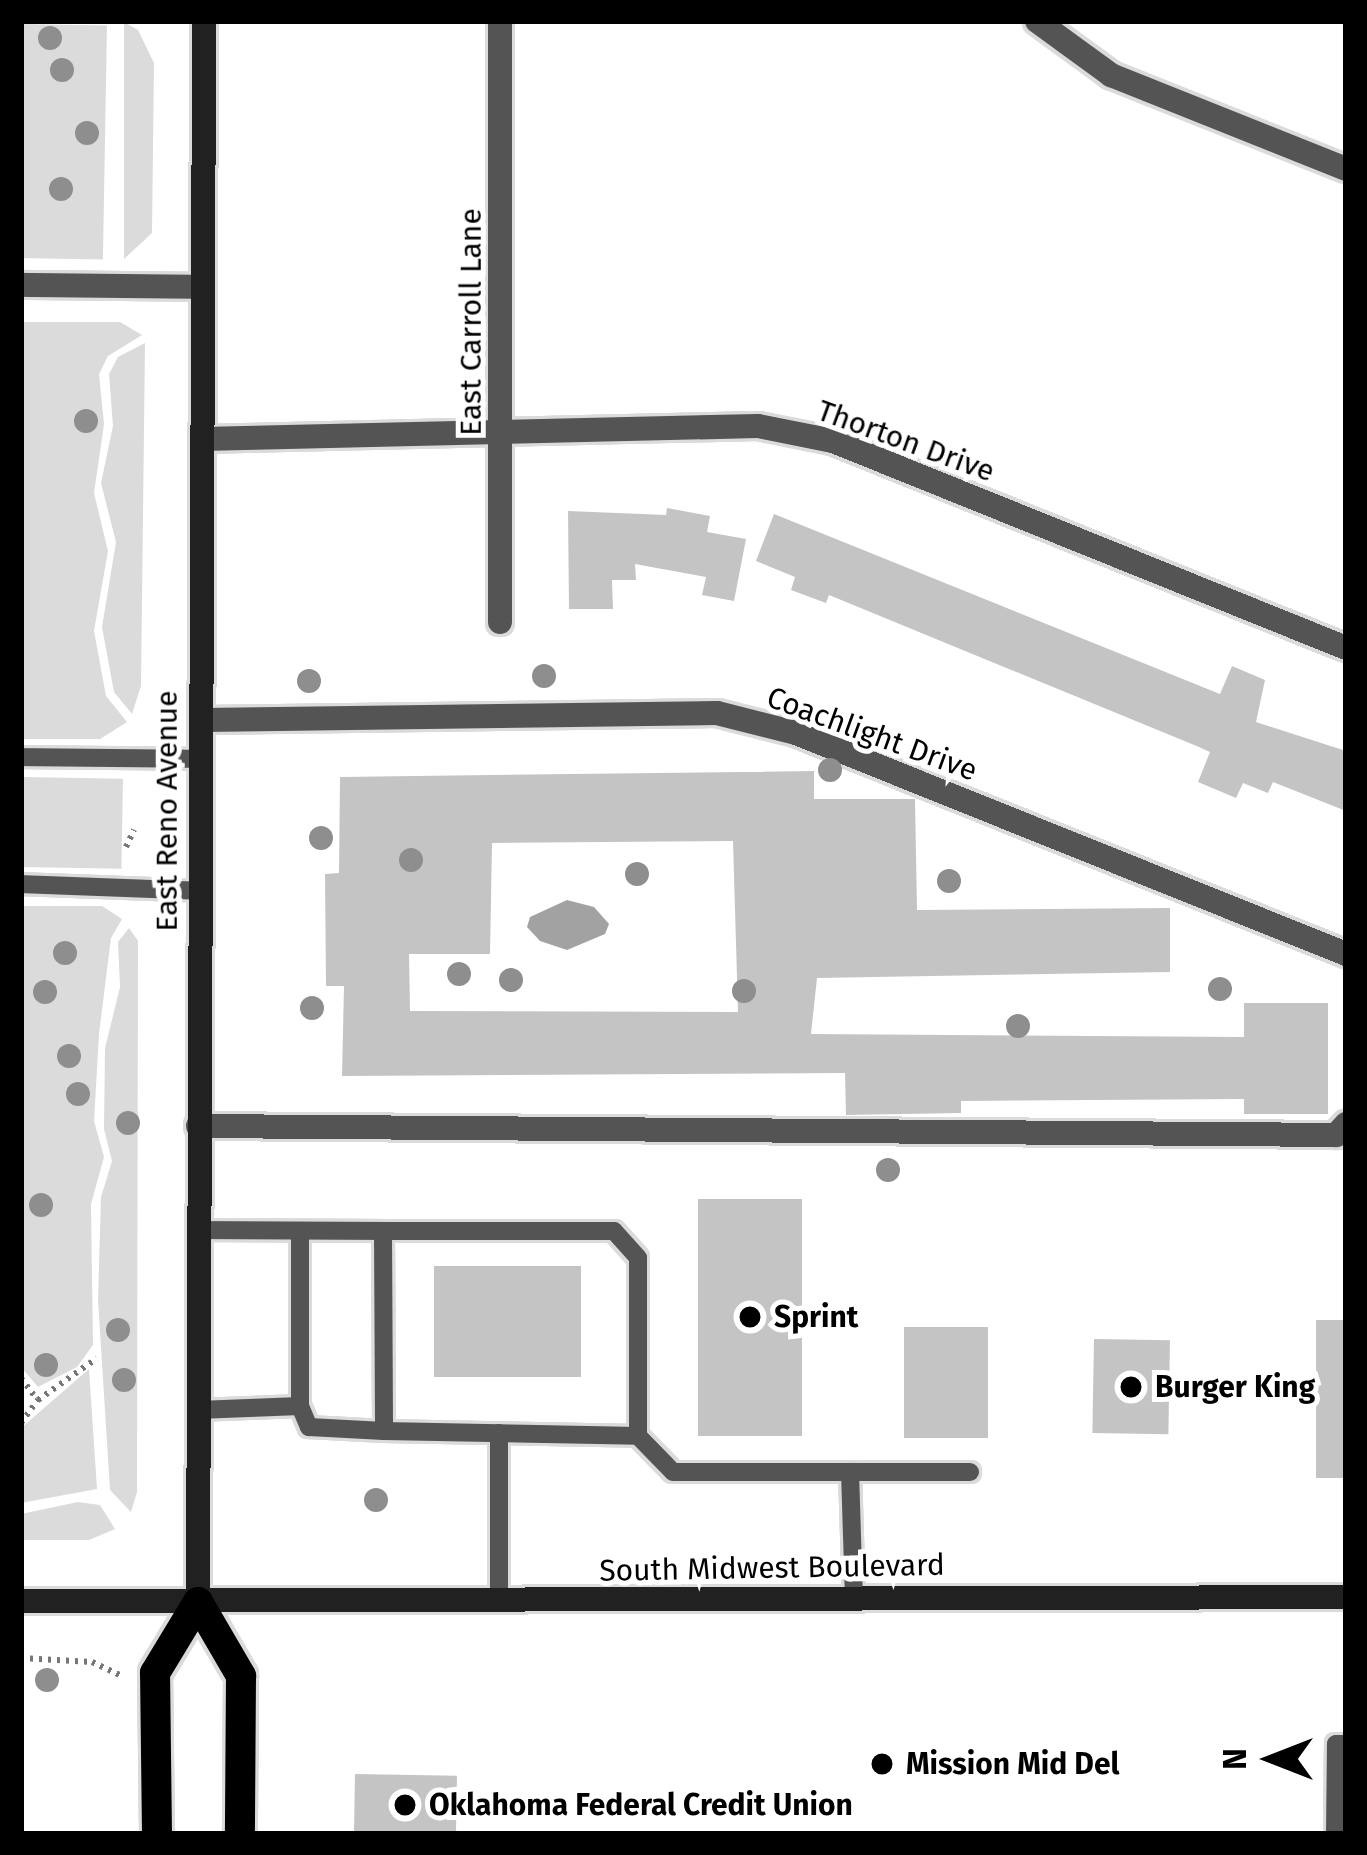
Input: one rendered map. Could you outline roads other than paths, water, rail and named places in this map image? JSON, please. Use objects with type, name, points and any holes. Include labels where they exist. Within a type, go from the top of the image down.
[{"type":"main road","name":"East Reno Avenue","points":[[198,1602],[204,21]]},
{"type":"main road","name":"South Midwest Boulevard","points":[[21,1601],[1346,1597]]},
{"type":"main road","points":[[157,1834],[155,1673],[198,1602],[241,1676],[240,1834]]},
{"type":"street","name":"East Carroll Lane","points":[[500,21],[500,622]]},
{"type":"street","points":[[1037,21],[1112,75],[1346,169]]},
{"type":"street","points":[[21,285],[202,287]]},
{"type":"street","name":"Thorton Drive","points":[[202,439],[501,436],[692,422],[833,441],[1346,649]]},
{"type":"street","name":"Coachlight Drive","points":[[204,720],[717,713],[796,733],[1346,954]]},
{"type":"street","points":[[198,1126],[1336,1136],[1346,1124]]},
{"type":"lane","points":[[21,758],[204,759]]},
{"type":"lane","points":[[21,884],[203,892]]},
{"type":"lane","points":[[198,1230],[614,1231],[638,1258],[638,1436]]},
{"type":"lane","points":[[300,1231],[300,1406],[309,1426],[328,1432],[638,1436],[673,1472],[970,1472]]},
{"type":"lane","points":[[383,1231],[384,1431]]},
{"type":"lane","points":[[198,1410],[300,1406]]},
{"type":"lane","points":[[499,1600],[500,1432]]},
{"type":"lane","points":[[850,1472],[854,1597]]},
{"type":"lane","points":[[1335,1834],[1336,1744],[1346,1744]]},
{"type":"place","name":"Sprint","points":[[750,1317]]},
{"type":"place","name":"Burger King","points":[[1131,1387]]},
{"type":"place","name":"Mission Mid Del","points":[[882,1764]]},
{"type":"place","name":"Oklahoma Federal Credit Union","points":[[405,1805]]}]
